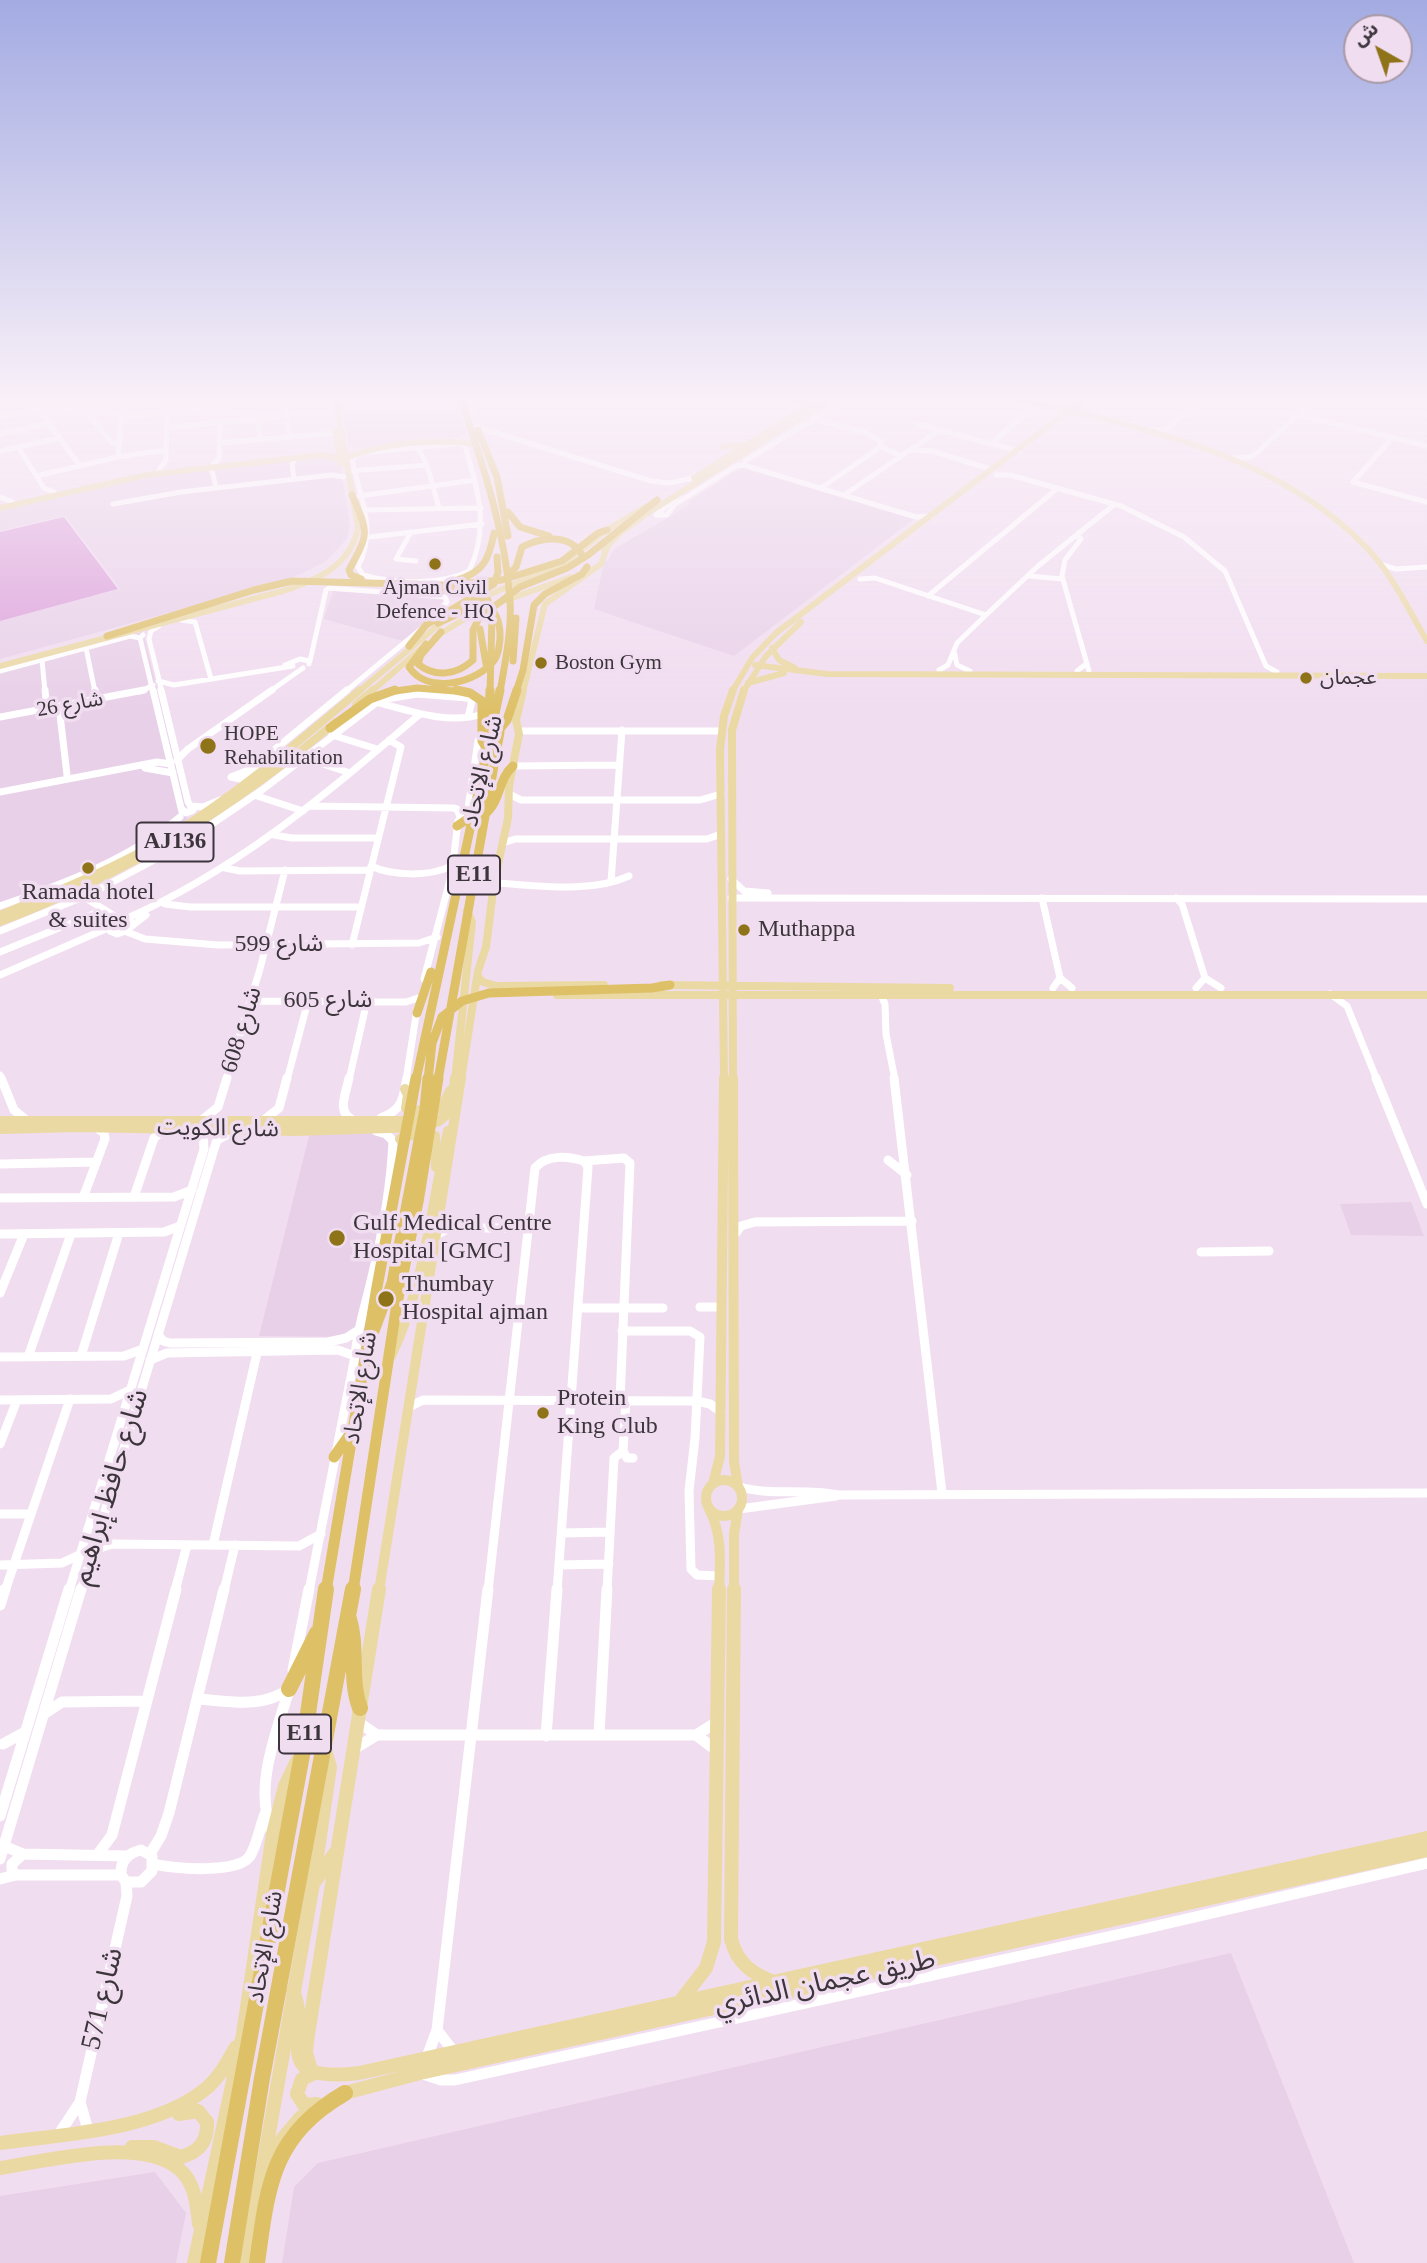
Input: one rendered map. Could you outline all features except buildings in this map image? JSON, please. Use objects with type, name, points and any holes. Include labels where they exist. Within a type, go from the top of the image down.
[{"type":"highway","points":[[359,502],[369,534],[350,565],[349,572],[355,577],[391,588],[447,596],[452,603],[418,664],[424,670],[437,673],[463,669],[473,660],[474,625],[479,618],[520,587],[567,568],[588,555],[655,502]]},
{"type":"highway","points":[[440,623],[457,606],[484,592],[496,581],[498,572],[490,506],[493,502]]},
{"type":"highway","name":"شارع الإتحاد","points":[[208,2263],[302,1755],[319,1631],[355,1427],[363,1335],[406,1201],[447,1022],[485,814],[497,731],[517,633],[494,502]]},
{"type":"highway","name":"شارع الإتحاد","points":[[503,502],[512,571],[510,601]]},
{"type":"highway","points":[[505,509],[513,521],[523,528],[571,540],[586,550],[587,558],[581,565],[510,601]]},
{"type":"highway","points":[[391,588],[487,582],[547,568],[570,556],[598,533],[607,530]]},
{"type":"highway","points":[[391,588],[457,580],[475,574],[485,567],[490,559],[494,533]]},
{"type":"highway","points":[[410,646],[414,639],[479,601],[560,575],[576,565],[582,554],[577,546],[566,541],[536,541],[522,547],[516,567],[512,571]]},
{"type":"highway","points":[[426,644],[409,665],[412,675],[424,681],[446,682],[483,671],[494,661],[506,606],[521,592],[527,550],[544,543],[565,548],[565,556],[547,568]]},
{"type":"highway","points":[[479,601],[492,612],[488,727],[497,731],[507,720],[523,670],[536,602],[544,594],[582,574],[587,568]]},
{"type":"highway","points":[[107,636],[292,581],[378,583]]},
{"type":"highway","points":[[296,587],[335,584],[448,591],[490,603],[498,613],[500,635]]},
{"type":"highway","points":[[489,675],[479,631],[481,623],[492,609]]},
{"type":"highway","points":[[331,732],[371,699],[409,688],[471,693],[482,701],[483,743],[488,751]]},
{"type":"highway","name":"شارع الإتحاد","points":[[232,2263],[262,2078],[348,1616],[390,1356],[426,1025],[472,816],[488,751],[497,731]]},
{"type":"highway","points":[[485,814],[497,803],[506,771],[516,767]]},
{"type":"highway","points":[[458,822],[472,816]]},
{"type":"highway","points":[[417,1006],[432,970],[441,959]]},
{"type":"highway","points":[[363,1335],[390,1292],[425,1109],[432,1043],[437,1024],[445,1013],[457,1003],[494,991],[652,988],[670,985]]},
{"type":"highway","points":[[373,1268],[377,1287]]},
{"type":"highway","points":[[334,1457],[355,1427]]},
{"type":"highway","points":[[348,1616],[356,1643],[354,1686],[359,1715]]},
{"type":"highway","points":[[289,1689],[300,1673],[310,1643],[319,1631]]},
{"type":"highway","points":[[257,2263],[271,2179],[284,2148],[304,2120],[345,2093]]},
{"type":"main road","points":[[0,506],[12,502]]},
{"type":"main road","points":[[0,666],[275,590],[324,569],[343,552],[351,535],[352,502]]},
{"type":"main road","points":[[0,666],[91,646],[296,587],[332,570],[352,550],[358,527],[357,502]]},
{"type":"main road","name":"AJ136","points":[[0,914],[60,895],[138,863],[186,836],[237,801],[294,755],[331,732],[426,644],[440,623],[465,607],[573,558],[607,530],[654,502]]},
{"type":"main road","name":"AJ136","points":[[440,623],[457,622],[479,610],[559,583],[587,568],[628,526],[668,502]]},
{"type":"main road","points":[[872,570],[873,564],[919,521],[932,516],[953,502]]},
{"type":"main road","points":[[696,989],[727,968],[731,898],[732,730],[736,708],[748,683],[772,648],[797,625],[958,502]]},
{"type":"main road","points":[[1313,502],[1349,529],[1373,555],[1427,641]]},
{"type":"main road","points":[[1314,502],[1336,516],[1365,542],[1389,573],[1427,634]]},
{"type":"main road","points":[[313,2071],[307,2059],[307,2041],[478,977],[508,838],[509,800],[516,767],[519,731],[516,720],[545,604],[555,594],[595,568],[608,551],[608,545]]},
{"type":"main road","points":[[678,2003],[702,1976],[712,1951],[719,1536],[705,1497],[713,1484],[720,1455],[721,1412],[727,968],[721,839],[721,731],[729,696],[749,662],[784,627],[890,548]]},
{"type":"main road","name":"AJ136","points":[[1,928],[15,917],[173,833],[226,798],[331,716],[410,646]]},
{"type":"main road","points":[[772,648],[777,659],[796,670]]},
{"type":"main road","points":[[749,662],[796,670],[1051,675],[1427,673]]},
{"type":"main road","points":[[1051,675],[1088,667],[1235,671]]},
{"type":"main road","points":[[748,683],[796,670],[1077,671],[1088,667]]},
{"type":"main road","points":[[1204,675],[1208,672],[1264,669],[1427,673]]},
{"type":"main road","points":[[304,748],[323,743]]},
{"type":"main road","points":[[293,767],[294,755]]},
{"type":"main road","points":[[150,838],[173,833]]},
{"type":"main road","points":[[183,846],[186,836]]},
{"type":"main road","points":[[60,895],[65,881]]},
{"type":"main road","points":[[467,911],[471,917],[476,949],[483,958]]},
{"type":"main road","points":[[390,1356],[407,1315],[422,1259],[452,1110],[472,928]]},
{"type":"main road","points":[[727,968],[756,990],[1427,988]]},
{"type":"main road","points":[[478,977],[494,991],[727,989],[881,995],[1427,995]]},
{"type":"main road","points":[[670,985],[696,989],[727,1013]]},
{"type":"main road","points":[[881,995],[888,990],[924,988]]},
{"type":"main road","points":[[1304,994],[1340,992],[1343,988]]},
{"type":"main road","points":[[727,1013],[756,990]]},
{"type":"main road","points":[[461,1026],[473,1009],[494,991]]},
{"type":"main road","points":[[727,1013],[736,1233],[734,1462],[744,1500],[738,1510],[734,1534],[732,1946],[737,1959],[747,1969],[775,1982]]},
{"type":"main road","points":[[405,1089],[408,1095],[406,1108],[412,1111],[441,1109],[453,1088]]},
{"type":"main road","name":"شارع الكويت","points":[[0,1129],[167,1128],[224,1121],[264,1120],[334,1126],[421,1127],[435,1123],[452,1110]]},
{"type":"main road","points":[[76,1127],[104,1125],[108,1123],[107,1120]]},
{"type":"main road","points":[[124,1127],[122,1125],[125,1122],[148,1120]]},
{"type":"main road","name":"شارع الكويت","points":[[0,1121],[148,1120],[240,1129],[301,1131],[356,1121],[421,1120],[435,1123]]},
{"type":"main road","points":[[435,1123],[447,1135]]},
{"type":"main road","points":[[392,1170],[399,1139],[408,1135],[436,1138],[434,1160],[438,1170]]},
{"type":"main road","points":[[407,1315],[426,1297]]},
{"type":"main road","points":[[713,1484],[726,1481],[739,1487]]},
{"type":"main road","points":[[709,1508],[721,1515],[738,1510]]},
{"type":"main road","points":[[246,2263],[313,1884],[330,1767],[329,1756],[324,1748]]},
{"type":"main road","points":[[194,2263],[243,2034],[273,1834],[285,1786],[302,1755]]},
{"type":"main road","points":[[716,1818],[720,1826],[720,1844],[724,1850],[731,1852]]},
{"type":"main road","name":"طريق عجمان الدائري","points":[[313,2071],[331,2077],[359,2073],[1427,1838]]},
{"type":"main road","points":[[313,1884],[330,1863],[338,1847]]},
{"type":"main road","name":"طريق عجمان الدائري","points":[[261,2178],[290,2128],[317,2104],[345,2093],[420,2073],[1427,1850]]},
{"type":"main road","points":[[293,1991],[298,2006],[296,2046],[303,2062],[313,2071]]},
{"type":"main road","points":[[0,2143],[123,2124],[171,2111],[197,2097],[222,2071],[243,2034]]},
{"type":"main road","points":[[313,2071],[302,2079],[297,2094],[304,2105],[317,2104]]},
{"type":"main road","points":[[104,2154],[117,2148],[145,2146],[185,2157],[203,2144],[208,2127],[205,2117],[193,2110],[152,2123],[123,2124]]},
{"type":"main road","points":[[0,2168],[104,2154],[149,2154],[165,2159],[178,2168],[193,2190],[201,2233]]},
{"type":"street","points":[[113,504],[128,502]]},
{"type":"street","points":[[437,502],[439,508]]},
{"type":"street","points":[[480,502],[482,526],[477,552],[469,571],[440,580],[363,575],[358,567],[367,550],[369,534],[482,526]]},
{"type":"street","points":[[671,502],[656,515],[667,515],[679,502]]},
{"type":"street","points":[[863,502],[919,521]]},
{"type":"street","points":[[928,596],[1042,502]]},
{"type":"street","points":[[1106,502],[1180,534],[1220,565],[1228,578],[1264,669]]},
{"type":"street","points":[[939,670],[948,665],[957,643],[986,615],[1044,561],[1115,504]]},
{"type":"street","points":[[363,514],[481,505]]},
{"type":"street","points":[[411,531],[396,559],[416,561]]},
{"type":"street","points":[[1077,535],[1081,539],[1065,560],[1062,579],[1088,667]]},
{"type":"street","points":[[1044,561],[1065,560]]},
{"type":"street","points":[[1383,565],[1396,569],[1427,567]]},
{"type":"street","points":[[1389,573],[1396,569]]},
{"type":"street","points":[[872,570],[875,578]]},
{"type":"street","points":[[1029,576],[1062,579]]},
{"type":"street","points":[[860,579],[875,578],[986,615]]},
{"type":"street","points":[[274,762],[240,779],[231,777],[251,769],[349,690],[438,614],[447,600],[440,595],[391,588],[328,589],[310,662],[303,668],[295,665]]},
{"type":"street","points":[[181,620],[195,622],[211,679]]},
{"type":"street","points":[[156,683],[149,637],[151,631],[159,626]]},
{"type":"street","points":[[0,666],[41,660],[130,636],[149,637]]},
{"type":"street","points":[[140,638],[174,745],[173,773],[182,809],[173,833]]},
{"type":"street","points":[[91,646],[97,700]]},
{"type":"street","points":[[954,651],[957,664],[970,670]]},
{"type":"street","points":[[0,790],[67,775],[158,760],[174,762],[313,652]]},
{"type":"street","points":[[41,660],[47,709]]},
{"type":"street","points":[[156,683],[174,685],[310,662]]},
{"type":"street","name":"شارع 26","points":[[140,692],[156,683]]},
{"type":"street","points":[[159,694],[174,685]]},
{"type":"street","name":"شارع 26","points":[[0,717],[140,692],[159,694]]},
{"type":"street","points":[[159,694],[169,752],[193,810],[189,813],[182,809]]},
{"type":"street","points":[[1,928],[91,896],[183,846],[254,795],[271,786],[323,743],[331,732],[376,702],[413,694],[467,698],[472,701],[468,717]]},
{"type":"street","points":[[376,702],[420,714],[468,717],[483,714]]},
{"type":"street","points":[[59,706],[67,775]]},
{"type":"street","points":[[87,939],[130,929],[143,916],[180,898],[274,835],[420,714]]},
{"type":"street","points":[[611,882],[622,730]]},
{"type":"street","points":[[519,731],[721,731]]},
{"type":"street","points":[[331,732],[377,749]]},
{"type":"street","points":[[458,822],[468,808],[478,741],[482,733]]},
{"type":"street","points":[[352,945],[401,747],[389,740]]},
{"type":"street","points":[[174,745],[181,748],[193,746]]},
{"type":"street","points":[[0,790],[139,766],[158,760],[169,752]]},
{"type":"street","points":[[305,758],[350,773]]},
{"type":"street","points":[[516,767],[619,765]]},
{"type":"street","points":[[139,766],[173,773]]},
{"type":"street","points":[[509,800],[700,800],[720,794]]},
{"type":"street","points":[[254,795],[303,811]]},
{"type":"street","points":[[191,806],[203,807],[226,798]]},
{"type":"street","points":[[700,800],[721,807]]},
{"type":"street","points":[[310,806],[455,808],[458,822],[437,937],[417,1006],[401,1106],[396,1112],[368,1121]]},
{"type":"street","points":[[0,906],[65,881],[150,838],[180,817]]},
{"type":"street","points":[[274,835],[292,838],[378,838]]},
{"type":"street","points":[[508,838],[721,839]]},
{"type":"street","points":[[225,867],[236,871],[371,868],[381,872],[440,872],[451,866]]},
{"type":"street","name":"شارع 608","points":[[199,1124],[218,1107],[266,945],[285,870]]},
{"type":"street","points":[[500,881],[611,882],[621,881],[629,876]]},
{"type":"street","points":[[731,879],[744,891],[774,896],[1427,899]]},
{"type":"street","points":[[731,898],[1293,893],[1358,898]]},
{"type":"street","points":[[60,895],[91,896],[106,912],[110,931],[117,934]]},
{"type":"street","points":[[1175,897],[1182,904],[1205,978],[1221,988]]},
{"type":"street","points":[[180,898],[190,908],[362,906]]},
{"type":"street","points":[[0,975],[87,939],[122,920],[180,898]]},
{"type":"street","points":[[1042,898],[1060,978],[1072,988]]},
{"type":"street","points":[[1182,904],[1189,898]]},
{"type":"street","points":[[0,952],[106,912]]},
{"type":"street","name":"شارع 599","points":[[106,912],[131,922],[130,929],[140,938]]},
{"type":"street","name":"شارع 599","points":[[117,934],[189,945],[419,943],[437,937]]},
{"type":"street","name":"شارع 599","points":[[419,943],[434,949]]},
{"type":"street","points":[[1053,988],[1060,978]]},
{"type":"street","points":[[1196,988],[1205,978]]},
{"type":"street","points":[[881,995],[885,1004],[886,1034],[898,1097],[907,1175],[938,1494]]},
{"type":"street","points":[[885,1004],[894,995]]},
{"type":"street","points":[[1330,995],[1347,1006]]},
{"type":"street","points":[[1353,995],[1348,999],[1347,1006],[1427,1205]]},
{"type":"street","name":"شارع 605","points":[[250,1001],[406,1002],[417,1006]]},
{"type":"street","points":[[285,1120],[279,1108],[308,1001]]},
{"type":"street","points":[[356,1121],[345,1116],[342,1110],[367,1001]]},
{"type":"street","points":[[1,1081],[17,1114],[26,1120]]},
{"type":"street","points":[[0,1121],[12,1105]]},
{"type":"street","name":"شارع 608","points":[[218,1107],[224,1121]]},
{"type":"street","points":[[264,1120],[279,1108]]},
{"type":"street","points":[[199,1124],[205,1142],[213,1134],[217,1135],[217,1140],[240,1129]]},
{"type":"street","points":[[4,1846],[23,1854],[121,1855],[141,1850],[171,1868],[240,1866],[250,1857],[265,1814],[271,1759],[316,1561],[355,1356],[363,1335],[392,1170],[394,1143],[388,1135],[334,1126]]},
{"type":"street","points":[[83,1198],[105,1136],[96,1127]]},
{"type":"street","points":[[134,1197],[155,1135],[167,1128]]},
{"type":"street","name":"شارع حافظ إبراهيم","points":[[0,1859],[217,1140]]},
{"type":"street","name":"شارع حافظ إبراهيم","points":[[0,1816],[205,1142]]},
{"type":"street","points":[[427,2057],[437,2030],[510,1400],[527,1228],[537,1163],[549,1158],[584,1161],[621,1158],[631,1163],[622,1331],[623,1451],[627,1458],[633,1458]]},
{"type":"street","points":[[888,1160],[907,1175]]},
{"type":"street","points":[[546,1736],[579,1308],[588,1167],[584,1161]]},
{"type":"street","points":[[0,1164],[94,1165]]},
{"type":"street","points":[[174,1197],[192,1190]]},
{"type":"street","points":[[0,1198],[174,1197],[188,1202]]},
{"type":"street","points":[[736,1233],[741,1226],[755,1222],[912,1221]]},
{"type":"street","points":[[438,1222],[449,1228]]},
{"type":"street","points":[[0,1234],[164,1232],[180,1226]]},
{"type":"street","points":[[436,1235],[449,1228],[527,1228]]},
{"type":"street","points":[[164,1232],[175,1239]]},
{"type":"street","points":[[81,1356],[119,1233]]},
{"type":"street","points":[[0,1293],[5,1269],[24,1234]]},
{"type":"street","points":[[27,1357],[71,1234]]},
{"type":"street","points":[[1201,1252],[1269,1251]]},
{"type":"street","points":[[700,1307],[722,1307]]},
{"type":"street","points":[[579,1308],[663,1308]]},
{"type":"street","points":[[622,1331],[690,1331],[700,1339],[699,1401],[689,1491],[691,1569],[697,1575],[719,1576]]},
{"type":"street","points":[[158,1334],[163,1341],[175,1348],[257,1353],[327,1346],[363,1335]]},
{"type":"street","points":[[150,1360],[175,1348],[327,1346],[355,1356]]},
{"type":"street","points":[[0,1357],[124,1356],[143,1349]]},
{"type":"street","points":[[214,1545],[257,1353]]},
{"type":"street","points":[[124,1356],[138,1363]]},
{"type":"street","points":[[0,1400],[111,1399],[130,1390]]},
{"type":"street","points":[[411,1392],[423,1400]]},
{"type":"street","points":[[409,1407],[423,1400],[699,1401],[721,1392]]},
{"type":"street","points":[[0,1605],[70,1399]]},
{"type":"street","points":[[111,1399],[124,1409]]},
{"type":"street","points":[[0,1444],[17,1400]]},
{"type":"street","points":[[699,1401],[721,1412]]},
{"type":"street","points":[[599,1735],[614,1458],[623,1451]]},
{"type":"street","points":[[739,1487],[759,1492],[820,1492],[838,1495]]},
{"type":"street","points":[[738,1510],[838,1495],[1427,1493]]},
{"type":"street","points":[[0,1514],[30,1514]]},
{"type":"street","points":[[97,1532],[102,1540],[112,1544]]},
{"type":"street","points":[[562,1533],[610,1532]]},
{"type":"street","points":[[91,1551],[112,1544],[299,1546],[321,1534]]},
{"type":"street","points":[[98,1854],[111,1835],[187,1545]]},
{"type":"street","points":[[0,1879],[16,1875],[127,1884],[149,1875],[169,1813],[235,1545]]},
{"type":"street","points":[[299,1546],[316,1561]]},
{"type":"street","points":[[0,1565],[62,1563],[79,1555]]},
{"type":"street","points":[[62,1563],[74,1573]]},
{"type":"street","points":[[559,1565],[608,1564]]},
{"type":"street","points":[[198,1699],[267,1701],[279,1698],[289,1689]]},
{"type":"street","points":[[50,1691],[62,1702]]},
{"type":"street","points":[[44,1714],[62,1702],[146,1701]]},
{"type":"street","points":[[267,1701],[282,1711]]},
{"type":"street","points":[[359,1715],[377,1735]]},
{"type":"street","points":[[354,1749],[377,1735],[696,1735],[717,1722]]},
{"type":"street","points":[[2,1744],[26,1731]]},
{"type":"street","points":[[696,1735],[717,1750]]},
{"type":"street","points":[[2,1744],[20,1752]]},
{"type":"street","points":[[265,1814],[273,1834]]},
{"type":"street","points":[[111,1835],[121,1855]]},
{"type":"street","points":[[16,1875],[12,1871],[12,1864],[23,1854]]},
{"type":"street","name":"شارع 571","points":[[59,2134],[80,2102],[127,1884],[121,1855]]},
{"type":"street","points":[[420,2073],[441,2080],[455,2080],[1139,1930],[1427,1863]]},
{"type":"street","points":[[437,2030],[454,2052]]},
{"type":"street","name":"شارع 571","points":[[80,2102],[88,2130]]},
{"type":"shaded area","points":[[39,502],[346,502],[350,525],[347,539],[326,561],[301,574],[271,585],[0,659],[0,621],[120,589],[65,516],[0,531],[0,511]]},
{"type":"shaded area","points":[[688,502],[856,502],[914,519],[734,656],[594,609],[604,562],[614,549],[691,504]]},
{"type":"shaded area","points":[[64,517],[118,589],[0,621],[0,532]]},
{"type":"shaded area","points":[[333,591],[445,599],[425,622],[403,641],[324,619]]},
{"type":"shaded area","points":[[143,632],[187,809],[187,820],[128,853],[0,908],[0,669]]},
{"type":"shaded area","name":"Gulf Medical Centre Hospital [GMC]","points":[[310,1132],[383,1133],[401,1140],[369,1334],[360,1337],[259,1336]]},
{"type":"shaded area","points":[[1411,1202],[1424,1236],[1351,1235],[1340,1204]]},
{"type":"shaded area","points":[[1231,1953],[1354,2263],[282,2263],[294,2187],[318,2163]]},
{"type":"shaded area","points":[[155,2172],[186,2213],[176,2263],[0,2263],[0,2196]]},
{"type":"place","name":"Ajman Civil Defence - HQ","points":[[435,564]]},
{"type":"place","name":"Boston Gym","points":[[541,663]]},
{"type":"place","name":"عجمان","points":[[1306,678]]},
{"type":"place","name":"HOPE Rehabilitation","points":[[208,746]]},
{"type":"place","name":"Ramada hotel & suites","points":[[88,868]]},
{"type":"place","name":"Muthappa","points":[[744,930]]},
{"type":"place","name":"Gulf Medical Centre Hospital [GMC]","points":[[337,1238]]},
{"type":"place","name":"Thumbay Hospital ajman","points":[[386,1299]]},
{"type":"place","name":"Protein King Club","points":[[543,1413]]}]
